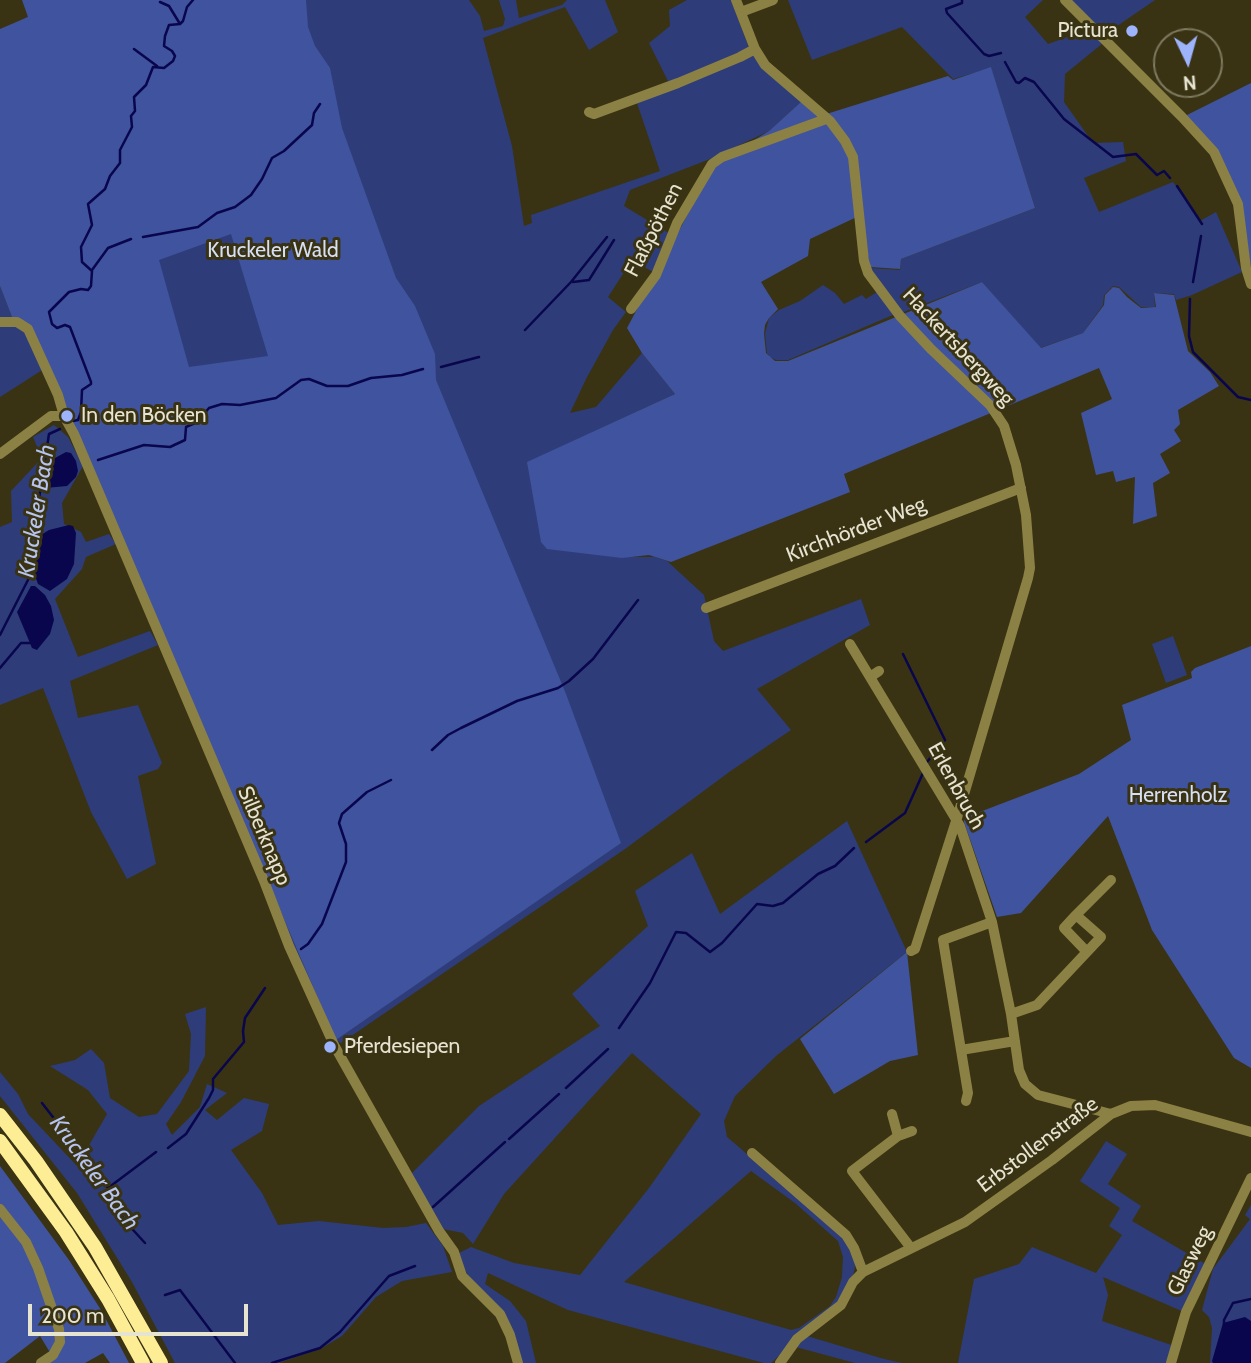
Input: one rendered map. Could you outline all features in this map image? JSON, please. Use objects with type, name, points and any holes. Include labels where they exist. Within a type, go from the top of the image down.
[{"type":"highway","points":[[0,1115],[95,1247],[161,1363]]},
{"type":"highway","points":[[0,1141],[66,1232],[108,1299],[143,1363]]},
{"type":"street","name":"Hackertsbergweg","points":[[736,0],[754,49],[765,65],[837,128],[853,157],[864,261],[870,278],[930,348],[990,405],[1004,426],[1021,488],[1030,548],[1028,578],[957,818],[913,950]]},
{"type":"street","points":[[741,12],[773,0]]},
{"type":"street","points":[[1065,0],[1214,152],[1238,204],[1246,268],[1251,284]]},
{"type":"street","points":[[589,112],[594,114],[678,83],[740,58],[754,49]]},
{"type":"street","name":"Flaßpöthen","points":[[631,309],[656,275],[677,223],[712,164],[722,157],[826,119]]},
{"type":"street","name":"Silberknapp","points":[[0,322],[17,322],[28,329],[264,881],[289,946],[330,1036],[439,1231],[454,1252],[462,1276],[500,1314],[510,1335],[518,1363]]},
{"type":"street","points":[[0,454],[51,416],[64,416]]},
{"type":"street","name":"Kirchhörder Weg","points":[[706,608],[1021,488]]},
{"type":"street","name":"Erlenbruch","points":[[850,644],[875,674],[957,818],[992,922],[1011,1014],[1019,1070],[1025,1084],[1038,1095],[1111,1114]]},
{"type":"street","points":[[1087,952],[1064,928],[1111,880]]},
{"type":"street","points":[[1011,1014],[1037,1005],[1101,937],[1076,915]]},
{"type":"street","points":[[966,1101],[968,1093],[943,940],[992,922]]},
{"type":"street","points":[[961,1050],[1015,1041]]},
{"type":"street","name":"Erbstollenstraße","points":[[863,1272],[972,1217],[1111,1114],[1131,1106],[1155,1105],[1251,1132]]},
{"type":"street","points":[[892,1114],[898,1136]]},
{"type":"street","points":[[911,1248],[852,1171],[898,1136],[912,1131]]},
{"type":"street","points":[[752,1153],[846,1236],[854,1248],[863,1272],[853,1282],[841,1305],[797,1339],[782,1359]]},
{"type":"street","name":"Glasweg","points":[[1171,1363],[1186,1312],[1251,1178]]},
{"type":"street","points":[[0,1209],[26,1242],[38,1268],[60,1334],[60,1342],[53,1355],[41,1363]]},
{"type":"green space","name":"Kruckeler Wald","points":[[22,0],[306,0],[308,27],[315,46],[330,68],[342,128],[396,278],[415,306],[435,354],[436,380],[566,694],[621,843],[336,1040],[29,326],[19,318],[12,317],[0,286],[0,29],[28,17]],"holes":[[[231,234],[268,356],[189,367],[159,260]]]},
{"type":"green space","name":"Kruckeler Wald","points":[[32,0],[469,0],[480,16],[484,31],[503,26],[505,19],[499,0],[516,0],[519,18],[562,5],[567,0],[605,0],[618,32],[589,50],[565,7],[483,38],[512,146],[524,226],[532,223],[531,215],[660,171],[637,103],[753,54],[802,101],[769,131],[710,159],[630,190],[624,206],[670,234],[655,273],[632,260],[608,297],[626,312],[613,330],[570,413],[596,407],[642,353],[675,394],[529,462],[618,557],[655,557],[667,561],[704,595],[714,641],[723,651],[861,599],[870,625],[757,689],[791,730],[625,849],[341,1043],[336,1040],[432,973],[333,1039],[290,939],[0,31],[37,12]]},
{"type":"green space","points":[[687,0],[731,0],[749,48],[669,83],[649,43],[670,26],[669,10]]},
{"type":"green space","points":[[788,0],[1043,0],[1025,17],[1048,44],[1090,29],[1103,43],[1065,74],[1064,102],[1093,143],[1123,142],[1126,161],[1084,178],[1099,212],[1173,182],[1200,221],[1216,212],[1242,272],[1176,300],[1174,294],[1154,293],[1155,307],[1141,307],[1119,287],[1113,286],[1104,295],[1103,305],[1083,333],[1040,348],[982,282],[901,313],[870,268],[900,270],[901,259],[1035,208],[991,68],[953,79],[902,27],[812,60]]},
{"type":"green space","points":[[1070,0],[1155,0],[1104,35]]},
{"type":"green space","points":[[991,67],[1035,208],[901,259],[900,269],[870,267],[861,215],[810,239],[808,256],[761,282],[778,309],[765,325],[766,353],[775,361],[788,361],[982,282],[1041,348],[1083,333],[1104,305],[1105,295],[1113,287],[1119,288],[1141,308],[1156,307],[1154,293],[1174,295],[1188,351],[1210,372],[1219,386],[1178,410],[1180,424],[1174,430],[1181,441],[1160,454],[1170,473],[1153,483],[1157,516],[1133,524],[1135,477],[1116,482],[1113,471],[1096,475],[1081,413],[1112,399],[1099,368],[844,474],[850,492],[671,562],[649,555],[622,558],[547,549],[541,542],[527,462],[675,394],[642,353],[627,328],[714,165],[769,131],[802,101],[820,116],[948,76],[953,80]]},
{"type":"green space","points":[[1251,83],[1251,268],[1241,203],[1217,151],[1185,116]]},
{"type":"green space","points":[[823,285],[835,293],[844,304],[862,295],[866,299],[877,292],[895,314],[788,360],[770,357],[765,334],[769,318]]},
{"type":"green space","points":[[0,286],[12,317],[19,318],[29,326],[47,367],[0,397]]},
{"type":"green space","points":[[54,425],[68,437],[83,466],[62,503],[64,524],[81,532],[86,542],[109,534],[116,544],[86,557],[82,569],[55,599],[78,657],[150,631],[158,645],[70,681],[78,718],[138,705],[162,763],[158,769],[138,776],[156,864],[127,879],[91,812],[43,688],[0,705],[0,527],[12,522],[11,491],[42,458],[33,437]]},
{"type":"green space","points":[[1173,636],[1187,675],[1166,683],[1152,644]]},
{"type":"green space","name":"Herrenholz","points":[[1251,646],[1251,1068],[1234,1058],[1152,930],[1108,816],[1021,913],[997,917],[964,818],[1079,774],[1131,740],[1122,705],[1192,678],[1191,672],[1195,668]]},
{"type":"green space","points":[[847,821],[907,952],[776,1056],[735,1096],[724,1121],[727,1137],[843,1236],[856,1263],[853,1275],[840,1300],[771,1363],[764,1363],[568,1310],[488,1273],[485,1284],[510,1301],[526,1321],[536,1363],[521,1363],[519,1352],[462,1266],[459,1253],[471,1247],[514,1263],[580,1275],[649,1188],[701,1114],[632,1053],[504,1194],[473,1244],[463,1233],[443,1229],[411,1174],[479,1106],[600,1026],[572,994],[648,926],[635,891],[692,853],[720,914]],"holes":[[[751,1171],[795,1203],[838,1241],[843,1257],[842,1277],[836,1297],[830,1306],[799,1328],[791,1330],[624,1282]]]},
{"type":"green space","points":[[907,952],[918,1055],[890,1061],[834,1094],[800,1039]]},
{"type":"green space","points":[[206,1007],[205,1056],[166,1124],[172,1135],[200,1107],[207,1084],[227,1093],[205,1110],[217,1120],[244,1098],[269,1104],[262,1131],[231,1150],[262,1193],[278,1225],[319,1221],[383,1228],[426,1223],[443,1246],[452,1272],[402,1281],[376,1297],[342,1336],[320,1349],[278,1363],[175,1363],[132,1282],[77,1193],[0,1096],[0,1072],[18,1094],[28,1114],[77,1166],[107,1114],[88,1090],[50,1066],[75,1060],[91,1049],[104,1063],[110,1098],[139,1117],[157,1114],[189,1071],[191,1034],[185,1014]]},
{"type":"green space","points":[[1106,1141],[1127,1154],[1108,1184],[1141,1206],[1132,1221],[1207,1265],[1184,1312],[1103,1277],[1108,1295],[1102,1321],[1174,1346],[1169,1363],[958,1363],[974,1279],[1019,1264],[1032,1247],[1096,1273],[1122,1235],[1109,1226],[1120,1208],[1080,1181]]},
{"type":"green space","points":[[0,1166],[69,1260],[101,1310],[129,1363],[110,1363],[103,1353],[85,1363],[48,1363],[54,1359],[40,1336],[5,1363],[0,1363]]},
{"type":"green space","points":[[1251,1205],[1251,1363],[1210,1363],[1212,1328],[1209,1317],[1202,1310],[1213,1269],[1250,1219],[1245,1215]]},
{"type":"green space","points":[[807,1336],[902,1363],[855,1363],[796,1347]]},
{"type":"shaded area","points":[[66,452],[71,453],[76,461],[76,477],[67,486],[45,488],[48,457],[55,458]]},
{"type":"shaded area","points":[[73,526],[76,533],[74,564],[67,579],[50,591],[38,584],[34,573],[41,535]]},
{"type":"shaded area","points":[[31,586],[35,586],[45,595],[54,620],[50,634],[37,650],[32,648],[17,612]]},
{"type":"shaded area","points":[[1245,1317],[1251,1321],[1251,1363],[1213,1363],[1223,1323]]},
{"type":"waterway","name":"Kruckeler Bach","points":[[73,421],[78,420],[81,412],[82,390],[91,382],[70,327],[65,325],[57,328],[52,324],[49,312],[69,292],[88,290],[91,286],[92,271],[82,262],[81,247],[92,225],[88,204],[105,189],[110,176],[120,163],[120,150],[132,127],[134,97],[146,85],[153,67],[164,68],[173,61],[175,56],[164,46],[165,36],[169,25],[183,21],[187,7],[193,0]]},
{"type":"waterway","points":[[962,0],[962,3],[946,9],[947,13],[984,54],[989,56],[1001,53]]},
{"type":"waterway","points":[[160,2],[169,6],[180,24]]},
{"type":"waterway","points":[[134,49],[157,66]]},
{"type":"waterway","points":[[1005,62],[1016,82],[1019,83],[1025,78],[1034,82],[1064,119],[1113,157],[1136,154],[1157,175],[1164,171],[1170,178]]},
{"type":"waterway","points":[[143,237],[198,227],[217,213],[235,207],[251,195],[272,158],[284,151],[312,125],[314,113],[320,104]]},
{"type":"waterway","points":[[1177,186],[1202,224]]},
{"type":"waterway","points":[[1193,282],[1201,236]]},
{"type":"waterway","points":[[525,330],[571,282],[607,237]]},
{"type":"waterway","points":[[92,270],[108,248],[131,239]]},
{"type":"waterway","points":[[573,282],[589,280],[614,240]]},
{"type":"waterway","points":[[1190,299],[1189,336],[1193,352],[1238,397],[1251,400]]},
{"type":"waterway","points":[[441,367],[479,357]]},
{"type":"waterway","points":[[98,460],[144,445],[170,447],[185,440],[186,427],[197,422],[209,408],[276,398],[301,380],[309,379],[327,386],[348,386],[371,378],[402,375],[423,369]]},
{"type":"waterway","name":"Kruckeler Bach","points":[[0,635],[31,574],[37,537],[36,518],[49,434],[60,429]]},
{"type":"waterway","points":[[432,750],[448,735],[461,728],[517,701],[558,688],[569,681],[593,659],[638,600]]},
{"type":"waterway","points":[[0,668],[21,643],[30,643]]},
{"type":"waterway","points":[[903,654],[945,740],[927,762]]},
{"type":"waterway","points":[[866,842],[905,813],[923,773]]},
{"type":"waterway","points":[[301,949],[308,944],[322,924],[346,862],[346,844],[339,823],[342,814],[367,792],[391,780]]},
{"type":"waterway","points":[[619,1028],[650,983],[676,932],[686,933],[710,952],[722,943],[757,904],[773,906],[783,903],[818,874],[835,866],[854,848]]},
{"type":"waterway","points":[[168,1148],[186,1134],[213,1090],[213,1079],[244,1042],[245,1018],[265,988]]},
{"type":"waterway","points":[[566,1088],[608,1049]]},
{"type":"waterway","points":[[509,1139],[559,1094]]},
{"type":"waterway","name":"Kruckeler Bach","points":[[42,1103],[108,1188],[124,1220],[145,1243]]},
{"type":"waterway","points":[[433,1207],[505,1142]]},
{"type":"waterway","points":[[108,1188],[156,1152]]},
{"type":"waterway","points":[[272,1363],[320,1348],[340,1332],[389,1276],[415,1266]]},
{"type":"waterway","name":"Kruckeler Bach","points":[[165,1295],[180,1290],[235,1363]]},
{"type":"waterway","points":[[1224,1324],[1233,1303],[1251,1299]]},
{"type":"place","name":"Pictura","points":[[1132,31]]},
{"type":"place","name":"In den Böcken","points":[[67,416]]},
{"type":"place","name":"Pferdesiepen","points":[[330,1047]]}]
